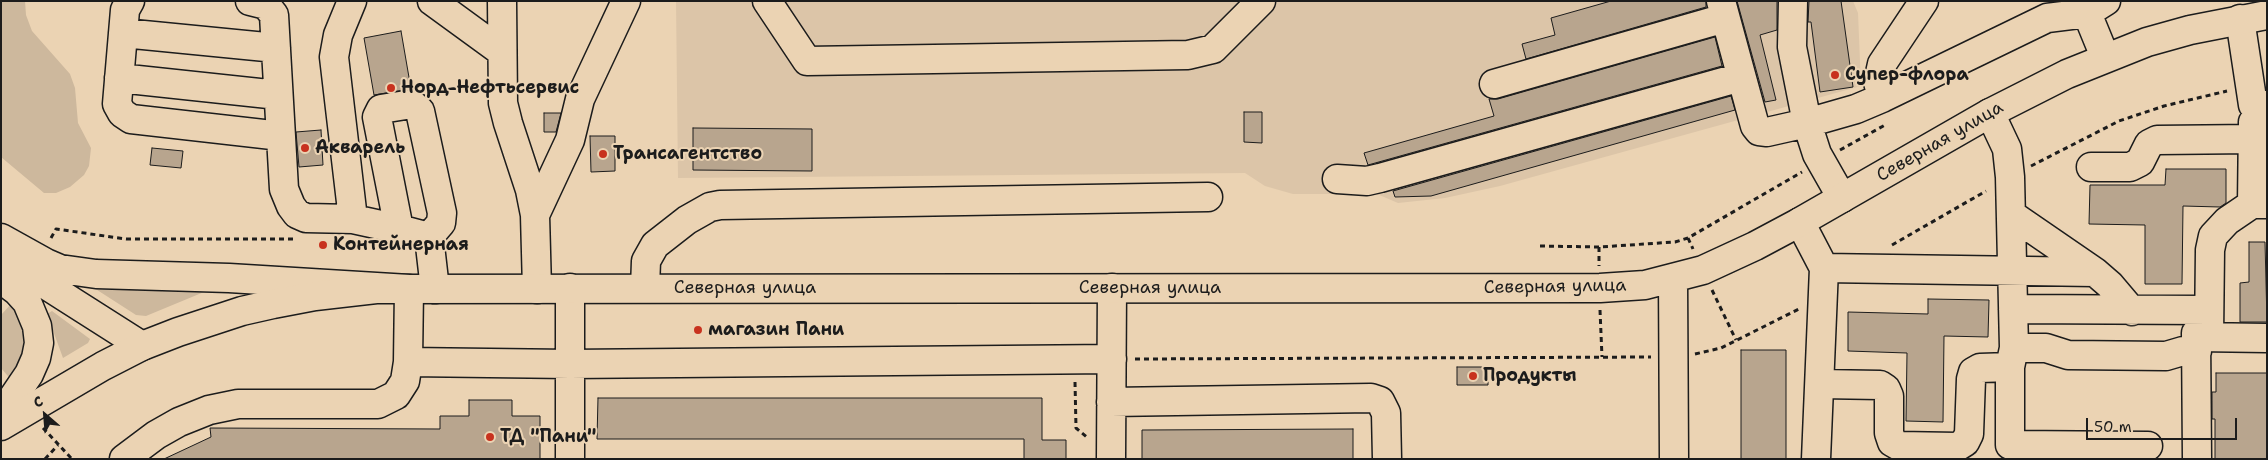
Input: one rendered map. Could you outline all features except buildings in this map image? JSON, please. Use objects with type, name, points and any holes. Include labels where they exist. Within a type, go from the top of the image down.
[{"type":"main road","points":[[130,1],[125,10],[117,104],[122,113],[131,119],[281,136]]},
{"type":"main road","points":[[250,1],[266,5],[274,15],[284,189],[291,206],[297,214],[306,218],[353,220],[429,237]]},
{"type":"main road","points":[[352,1],[338,35],[334,57],[353,220]]},
{"type":"main road","points":[[432,1],[502,52]]},
{"type":"main road","points":[[502,1],[503,103],[530,190],[535,215],[537,289]]},
{"type":"main road","points":[[535,215],[570,140],[580,98],[626,1]]},
{"type":"main road","points":[[767,1],[807,61],[1188,55],[1213,49],[1260,1]]},
{"type":"main road","points":[[1793,1],[1792,47],[1807,123],[1817,154],[1842,198]]},
{"type":"main road","points":[[1882,98],[1878,82],[1882,64],[1924,1]]},
{"type":"main road","points":[[1494,84],[1723,10],[1752,119],[1760,130],[1767,132],[1856,109],[1882,98],[2042,10],[2097,7],[2105,58]]},
{"type":"main road","points":[[2197,459],[2203,310],[2213,236],[2227,221],[2260,204],[2253,139],[2260,105],[2254,17]]},
{"type":"main road","name":"Северная улица","points":[[1,426],[66,387],[142,346],[214,320],[273,304],[316,296],[368,290],[570,288],[1618,288],[1645,285],[1703,270],[1732,257],[1800,222],[2027,93],[2105,58],[2147,42],[2254,17]]},
{"type":"main road","points":[[123,33],[276,48]]},
{"type":"main road","points":[[1337,180],[1380,178],[1741,76]]},
{"type":"main road","points":[[119,78],[278,95]]},
{"type":"main road","points":[[124,459],[156,434],[209,410],[238,404],[378,404],[396,395],[405,381],[422,289],[429,237],[441,223],[442,213],[420,110],[412,104],[381,109],[377,117],[399,229]]},
{"type":"main road","points":[[1990,113],[2007,148],[2012,215],[2013,310],[2010,445],[2096,452],[2148,446]]},
{"type":"main road","points":[[2091,167],[2130,167],[2140,162],[2149,144],[2157,140],[2253,139]]},
{"type":"main road","points":[[645,288],[646,261],[655,246],[687,220],[710,207],[720,205],[1208,197]]},
{"type":"main road","points":[[2012,215],[2095,272],[2110,285],[2132,311]]},
{"type":"main road","points":[[1800,222],[1824,268],[1816,459]]},
{"type":"main road","points":[[1,238],[37,260],[60,269],[96,274],[229,278],[422,289]]},
{"type":"main road","points":[[1,256],[142,346]]},
{"type":"main road","points":[[1824,268],[2095,272]]},
{"type":"main road","points":[[1673,278],[1674,459]]},
{"type":"main road","points":[[1,279],[17,290],[26,302],[37,326],[39,343],[36,358],[29,374],[1,415]]},
{"type":"main road","points":[[570,288],[570,459]]},
{"type":"main road","points":[[1103,451],[1112,402],[1112,288]]},
{"type":"main road","points":[[2013,310],[2203,310]]},
{"type":"main road","points":[[1820,384],[1880,385],[1886,389],[1889,396],[1892,442],[1899,446],[1957,446],[1965,442],[1969,434],[1971,379],[1973,372],[1980,368],[2046,348],[2068,355],[2166,356],[2183,351],[2201,342],[2267,338]]},
{"type":"main road","points":[[408,362],[570,364],[1112,359]]},
{"type":"main road","points":[[1112,402],[1371,398],[1380,401],[1386,413],[1387,459]]},
{"type":"path","points":[[37,260],[56,229],[126,239],[300,239]]},
{"type":"path","points":[[1075,377],[1076,428],[1103,451]]},
{"type":"path","points":[[45,459],[58,445]]},
{"type":"shaded area","points":[[1,1],[25,1],[26,15],[32,31],[70,74],[75,88],[78,123],[91,148],[89,166],[84,175],[70,187],[56,193],[44,193],[1,157]]},
{"type":"shaded area","points":[[676,1],[1853,1],[1858,13],[1861,86],[1500,186],[1445,198],[1398,203],[1377,194],[1293,194],[1265,186],[1245,173],[678,178]]},
{"type":"shaded area","points":[[91,286],[206,287],[204,292],[146,316],[136,315]]},
{"type":"shaded area","points":[[12,303],[17,309],[28,341],[13,382],[1,368],[1,315]]},
{"type":"shaded area","points":[[52,311],[90,339],[88,343],[63,358],[47,314]]},
{"type":"place","name":"Супер-флора","points":[[1835,75]]},
{"type":"place","name":"Норд-Нефтьсервис","points":[[391,88]]},
{"type":"place","name":"Акварель","points":[[305,148]]},
{"type":"place","name":"Трансагентство","points":[[603,154]]},
{"type":"place","name":"Контейнерная","points":[[323,245]]},
{"type":"place","name":"магазин Пани","points":[[698,330]]},
{"type":"place","name":"Продукты","points":[[1473,376]]},
{"type":"place","name":"ТД \"Пани\"","points":[[490,437]]}]
